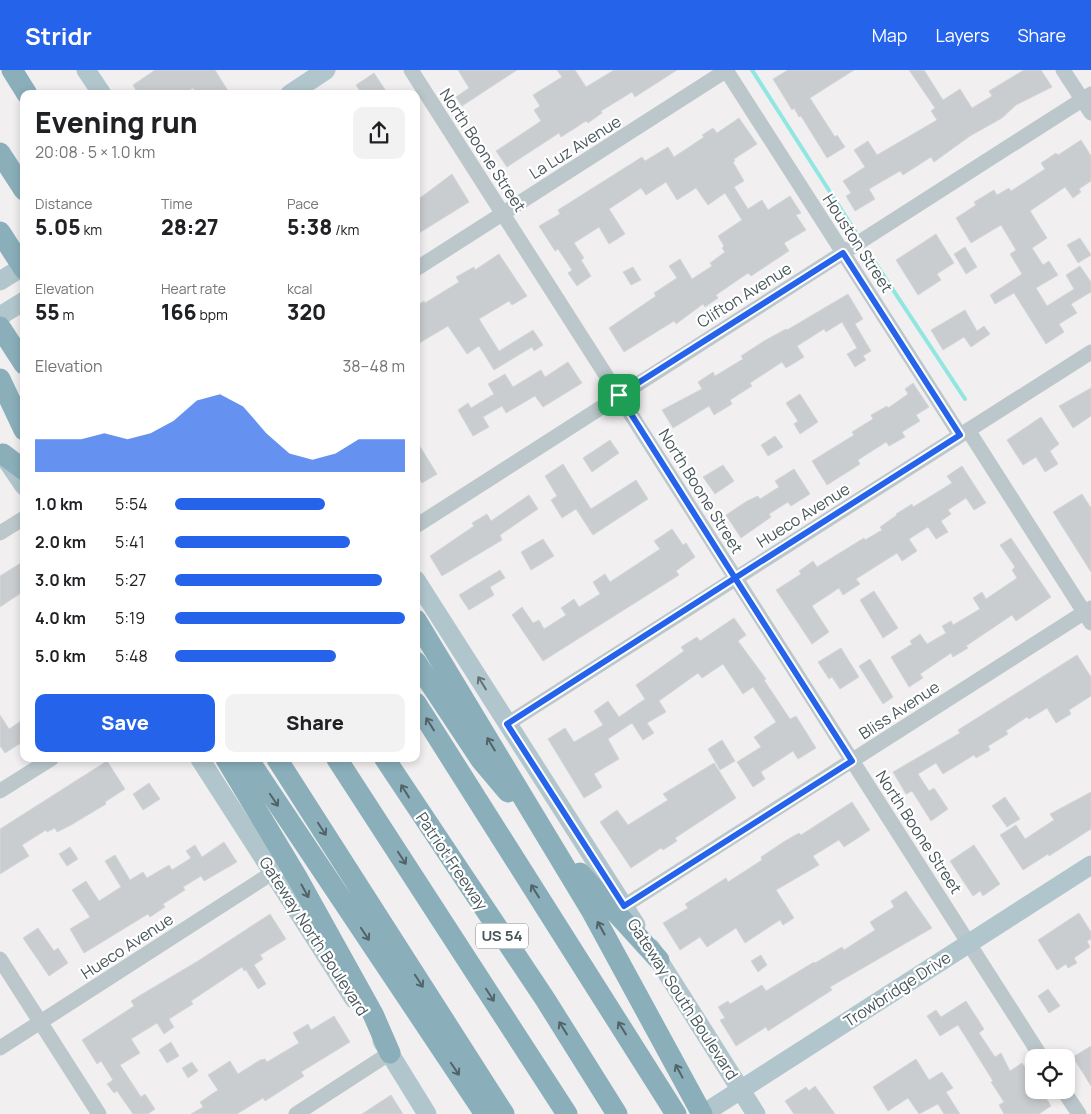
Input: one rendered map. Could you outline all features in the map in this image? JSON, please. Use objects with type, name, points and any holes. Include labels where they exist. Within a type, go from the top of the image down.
[{"type":"highway","points":[[12,70],[24,90]]},
{"type":"highway","points":[[0,153],[20,184]]},
{"type":"highway","points":[[0,232],[20,261]]},
{"type":"highway","points":[[0,327],[20,358]]},
{"type":"highway","points":[[0,379],[20,422]]},
{"type":"highway","points":[[1,452],[20,467]]},
{"type":"highway","points":[[420,627],[591,910],[702,1114]]},
{"type":"highway","points":[[420,668],[481,760],[659,960]]},
{"type":"highway","points":[[420,709],[676,1114]]},
{"type":"highway","points":[[228,762],[302,886],[373,1014],[390,1053]]},
{"type":"highway","points":[[250,762],[485,1114]]},
{"type":"highway","points":[[279,762],[504,1114]]},
{"type":"highway","name":"US 54","points":[[339,762],[567,1114]]},
{"type":"highway","name":"Patriot Freeway","points":[[386,762],[545,999],[618,1114]]},
{"type":"highway","points":[[533,1062],[542,1095],[554,1114]]},
{"type":"main road","points":[[86,70],[99,90]]},
{"type":"main road","points":[[296,90],[326,70]]},
{"type":"main road","points":[[0,281],[20,269]]},
{"type":"main road","points":[[0,316],[20,304]]},
{"type":"main road","points":[[1,452],[20,480]]},
{"type":"main road","name":"Gateway South Boulevard","points":[[420,586],[756,1114]]},
{"type":"main road","name":"Gateway North Boulevard","points":[[202,762],[390,1053],[427,1114]]},
{"type":"main road","name":"Trowbridge Drive","points":[[702,1114],[1091,865]]},
{"type":"street","name":"North Boone Street","points":[[411,70],[1036,1049]]},
{"type":"street","name":"La Luz Avenue","points":[[420,266],[727,70]]},
{"type":"street","name":"Houston Street","points":[[727,70],[843,253],[1089,615]]},
{"type":"street","points":[[1063,70],[1086,97],[1091,113]]},
{"type":"street","name":"Clifton Avenue","points":[[420,523],[1086,97]]},
{"type":"street","name":"Hueco Avenue","points":[[507,724],[1091,352]]},
{"type":"street","points":[[0,533],[20,520]]},
{"type":"street","name":"Bliss Avenue","points":[[624,906],[852,761],[1089,615]]},
{"type":"street","points":[[0,791],[46,762]]},
{"type":"street","name":"Hueco Avenue","points":[[0,1048],[272,873]]},
{"type":"street","points":[[0,959],[99,1114]]},
{"type":"street","points":[[296,1114],[390,1053]]},
{"type":"street","points":[[1069,1099],[1079,1114]]},
{"type":"building","points":[[155,70],[215,70],[228,90],[194,90],[193,88],[190,90],[136,90],[133,85]]},
{"type":"building","points":[[458,70],[517,70],[462,106],[456,97],[469,88]]},
{"type":"building","points":[[557,70],[575,70],[586,87],[614,70],[677,70],[635,97],[632,92],[601,111],[602,113],[588,123],[586,121],[561,137],[559,133],[507,167],[496,151],[541,121],[534,110],[540,106],[533,95],[562,77]]},
{"type":"building","points":[[788,70],[854,70],[810,98],[835,137],[837,135],[845,147],[827,158],[801,116],[799,117],[794,108],[792,110],[773,79]]},
{"type":"building","points":[[909,70],[924,70],[943,100],[960,89],[972,108],[992,96],[989,91],[1024,70],[1041,70],[1052,87],[1016,105],[1002,118],[970,136],[934,162],[931,157],[903,175],[900,171],[869,189],[875,199],[855,211],[846,196],[851,193],[843,181],[865,167],[854,150],[868,141],[877,155],[937,120],[931,111],[935,108]]},
{"type":"building","points":[[374,73],[385,90],[359,90],[356,85]]},
{"type":"building","points":[[739,118],[757,144],[734,159],[735,161],[733,162],[744,181],[734,187],[748,209],[762,200],[768,210],[790,196],[801,213],[796,215],[806,230],[784,243],[789,251],[751,276],[748,273],[716,295],[718,298],[705,307],[703,304],[676,324],[674,321],[624,352],[609,328],[656,296],[654,293],[677,278],[669,266],[680,259],[692,279],[712,266],[710,263],[725,252],[718,236],[742,220],[725,193],[708,205],[696,188],[677,200],[666,182],[646,195],[641,188],[609,209],[625,234],[609,244],[599,227],[574,243],[584,258],[581,260],[591,276],[577,286],[568,273],[572,270],[558,249],[555,251],[539,226],[560,214],[558,210],[642,157],[645,161],[668,147],[674,157],[704,137],[702,135],[713,128],[717,133]]},
{"type":"building","points":[[1081,140],[1091,156],[1091,181],[1079,189],[1081,192],[1073,198],[1065,187],[1030,211],[1047,238],[1032,248],[1043,265],[1049,261],[1058,275],[1036,288],[1047,306],[1074,289],[1066,275],[1080,266],[1091,282],[1091,292],[1071,304],[1077,313],[1059,324],[1064,332],[1046,344],[1014,293],[995,304],[990,295],[1022,274],[1010,254],[1016,250],[1001,225],[971,243],[956,218],[976,205],[974,202],[994,190],[997,195],[1009,188],[1011,191],[1045,169],[1041,163],[1056,153],[1058,155]]},
{"type":"building","points":[[452,174],[469,202],[420,233],[420,198]]},
{"type":"building","points":[[936,234],[954,263],[937,274],[941,280],[918,295],[896,260]]},
{"type":"building","points":[[1080,238],[1091,255],[1078,263],[1067,245]]},
{"type":"building","points":[[965,247],[977,267],[966,274],[954,254]]},
{"type":"building","points":[[499,254],[527,296],[512,305],[509,301],[479,319],[499,351],[533,330],[543,345],[534,351],[532,347],[494,370],[479,346],[467,354],[448,326],[420,343],[420,304],[424,301],[425,303],[459,282],[456,277],[474,267],[475,270]]},
{"type":"building","points":[[633,267],[641,280],[631,285],[623,272]]},
{"type":"building","points":[[848,294],[863,319],[855,324],[871,351],[863,356],[866,360],[855,367],[847,354],[857,348],[842,322],[826,332],[824,329],[797,346],[804,357],[786,368],[782,362],[750,383],[752,386],[730,400],[732,404],[714,415],[709,406],[673,428],[662,410],[702,389],[698,382],[713,372],[715,376],[743,359],[741,356],[764,341],[787,330]]},
{"type":"building","points":[[965,310],[977,331],[984,326],[990,334],[971,347],[964,337],[943,350],[931,330]]},
{"type":"building","points":[[568,362],[582,383],[543,407],[535,396],[506,413],[502,406],[483,417],[489,427],[473,436],[458,410],[468,403],[471,408],[494,394],[488,384],[505,374],[513,387],[541,370],[545,377]]},
{"type":"building","points":[[913,383],[929,407],[916,415],[920,421],[902,432],[905,437],[889,446],[886,442],[858,460],[860,464],[827,485],[812,461],[854,435],[852,432],[873,419],[871,415],[887,406],[888,408],[908,394],[905,389]]},
{"type":"building","points":[[1091,388],[1091,416],[1073,428],[1059,406]]},
{"type":"building","points":[[800,394],[818,422],[800,434],[794,424],[798,421],[786,403]]},
{"type":"building","points":[[1041,417],[1059,444],[1050,451],[1058,464],[1045,472],[1036,457],[1023,465],[1007,440]]},
{"type":"building","points":[[775,436],[783,447],[768,456],[761,445]]},
{"type":"building","points":[[610,440],[619,453],[592,472],[583,458]]},
{"type":"building","points":[[420,446],[437,474],[422,483],[420,480]]},
{"type":"building","points":[[563,464],[591,509],[636,480],[648,499],[593,535],[576,509],[562,518],[551,500],[557,496],[545,476]]},
{"type":"building","points":[[723,465],[734,481],[715,494],[703,477]]},
{"type":"building","points":[[962,466],[986,503],[974,510],[966,498],[948,510],[951,514],[941,521],[948,532],[936,539],[928,527],[909,539],[917,551],[902,561],[897,553],[856,579],[860,584],[843,595],[839,588],[812,606],[829,632],[812,644],[776,590],[801,574],[799,571],[813,561],[817,567],[864,538],[865,540],[882,530],[880,527],[896,514],[912,504],[913,507],[952,483],[947,476]]},
{"type":"building","points":[[794,469],[810,494],[791,506],[788,502],[769,514],[771,517],[741,538],[726,515],[747,501],[758,496],[760,499],[779,487],[775,481]]},
{"type":"building","points":[[1082,494],[1091,508],[1091,572],[1053,512]]},
{"type":"building","points":[[529,495],[538,509],[500,535],[502,540],[442,576],[430,556],[474,526],[472,523],[487,514],[491,521]]},
{"type":"building","points":[[672,529],[683,545],[686,543],[695,557],[676,571],[679,575],[543,661],[512,615],[522,607],[533,623],[539,620],[544,629],[566,615],[561,608],[574,599],[579,607],[600,594],[593,582],[605,574],[610,582],[660,549],[654,541]]},
{"type":"building","points":[[1011,538],[1051,597],[1016,621],[1012,615],[953,657],[951,653],[920,674],[923,678],[909,687],[891,657],[912,644],[910,641],[920,634],[927,644],[946,633],[942,626],[951,621],[953,625],[980,609],[973,598],[982,592],[986,599],[1017,578],[1012,570],[1015,567],[1000,545]]},
{"type":"building","points":[[543,539],[554,556],[531,570],[521,552]]},
{"type":"building","points":[[20,564],[20,594],[0,607],[0,576]]},
{"type":"building","points":[[500,570],[505,578],[490,587],[494,595],[469,610],[459,595]]},
{"type":"building","points":[[874,591],[898,628],[883,638],[860,600]]},
{"type":"building","points":[[734,618],[746,635],[738,641],[766,679],[764,680],[790,719],[796,716],[816,748],[798,759],[793,751],[761,772],[765,779],[753,787],[737,762],[761,747],[754,737],[776,722],[753,687],[743,694],[723,664],[702,678],[698,673],[659,701],[666,712],[647,723],[654,733],[643,740],[632,723],[608,739],[619,759],[594,774],[602,787],[584,798],[548,739],[565,728],[574,742],[603,725],[594,711],[608,701],[619,717],[645,699],[636,685],[684,651],[681,647],[697,637],[700,641]]},
{"type":"building","points":[[841,648],[859,677],[840,689],[832,677],[829,679],[818,662]]},
{"type":"building","points":[[1077,655],[1091,677],[1091,696],[1069,710],[1071,714],[1056,723],[1047,708],[1029,719],[1027,717],[1006,731],[1008,734],[988,746],[990,750],[976,758],[974,755],[943,774],[936,763],[918,774],[929,791],[934,788],[948,809],[931,821],[912,791],[906,794],[893,772],[960,733],[958,730]]},
{"type":"building","points":[[870,659],[893,697],[883,704],[859,666]]},
{"type":"building","points":[[0,715],[9,729],[20,722],[20,744],[5,753],[0,746]]},
{"type":"building","points":[[722,740],[735,761],[720,770],[708,749]]},
{"type":"building","points":[[105,762],[108,762],[125,789],[105,802],[106,804],[71,825],[57,832],[55,828],[47,832],[46,830],[22,845],[29,856],[0,874],[0,829]]},
{"type":"building","points":[[714,763],[736,798],[675,838],[677,841],[663,850],[661,848],[631,868],[600,822],[617,810],[628,825],[668,800],[663,794]]},
{"type":"building","points":[[149,783],[160,799],[143,810],[133,794]]},
{"type":"building","points":[[1091,792],[1091,829],[1023,870],[1000,835],[1016,825],[1025,839],[1054,820],[1050,814]]},
{"type":"building","points":[[1005,797],[1020,819],[1007,827],[992,806]]},
{"type":"building","points":[[852,802],[870,830],[844,847],[839,840],[813,856],[819,865],[776,890],[794,918],[783,925],[780,920],[745,943],[736,928],[707,947],[700,937],[680,950],[663,923],[688,908],[685,904],[726,878],[728,882],[762,860],[761,857],[785,841],[799,833],[801,835]]},
{"type":"building","points":[[224,842],[237,862],[204,881],[201,876],[183,887],[185,890],[163,904],[165,907],[150,917],[148,914],[84,953],[70,929],[90,917],[72,890],[86,881],[99,901],[121,887],[105,861],[115,855],[130,880],[143,872],[147,878],[169,865],[172,870],[191,858],[186,851],[195,845],[202,857]]},
{"type":"building","points":[[974,845],[1000,884],[983,896],[980,891],[973,896],[950,861]]},
{"type":"building","points":[[70,847],[78,859],[67,866],[59,854]]},
{"type":"building","points":[[906,891],[932,928],[830,987],[832,990],[768,1031],[766,1027],[736,1046],[720,1020],[725,1018],[718,1007],[728,1001],[730,1004],[762,985],[766,991],[842,947],[844,950],[875,930],[870,922],[894,907],[891,901]]},
{"type":"building","points":[[1079,913],[1091,932],[1091,939],[1087,941],[1090,947],[1074,958],[1077,963],[1068,968],[1066,964],[1057,970],[1038,940]]},
{"type":"building","points":[[270,914],[286,939],[260,955],[263,959],[254,965],[266,984],[258,989],[242,967],[191,1001],[193,1004],[169,1019],[174,1027],[164,1034],[157,1023],[131,1039],[140,1053],[120,1065],[141,1097],[145,1094],[155,1109],[148,1114],[133,1114],[117,1091],[114,1093],[107,1084],[113,1080],[101,1061],[97,1064],[82,1040],[134,1006],[131,1001],[198,961]]},
{"type":"building","points":[[38,928],[54,951],[58,948],[68,963],[49,976],[23,938]]},
{"type":"building","points":[[761,955],[767,965],[758,972],[751,961]]},
{"type":"building","points":[[1048,989],[1060,1006],[1049,1013],[1038,996]]},
{"type":"building","points":[[966,1001],[984,1029],[979,1033],[995,1057],[1001,1053],[1010,1071],[1022,1063],[1025,1067],[1025,1099],[1047,1099],[1051,1106],[1039,1114],[1004,1114],[999,1105],[1004,1102],[958,1025],[940,1036],[927,1016],[936,1010],[941,1017]]},
{"type":"building","points":[[334,1016],[350,1042],[301,1072],[304,1076],[265,1101],[263,1098],[237,1114],[191,1114],[203,1107],[200,1102],[218,1090],[208,1075],[230,1061],[238,1074],[260,1060],[265,1059],[267,1062],[299,1043],[293,1033],[308,1024],[311,1030]]},
{"type":"building","points":[[171,1042],[179,1056],[167,1063],[159,1050]]},
{"type":"building","points":[[1091,1046],[1091,1086],[1075,1060],[1075,1056]]},
{"type":"building","points":[[916,1059],[929,1080],[942,1072],[953,1088],[946,1092],[960,1114],[944,1114],[938,1104],[919,1114],[908,1098],[888,1111],[873,1087]]},
{"type":"building","points":[[192,1062],[198,1071],[188,1078],[182,1068]]},
{"type":"building","points":[[815,1086],[835,1114],[794,1114],[785,1101],[806,1087],[809,1091]]},
{"type":"building","points":[[391,1095],[403,1114],[362,1114]]},
{"type":"waterway","points":[[752,70],[855,231]]},
{"type":"waterway","points":[[868,252],[965,399]]},
{"type":"route","points":[[619,395],[735,578],[507,724],[624,906],[852,761],[735,578],[960,435],[843,253],[619,395]]}]
